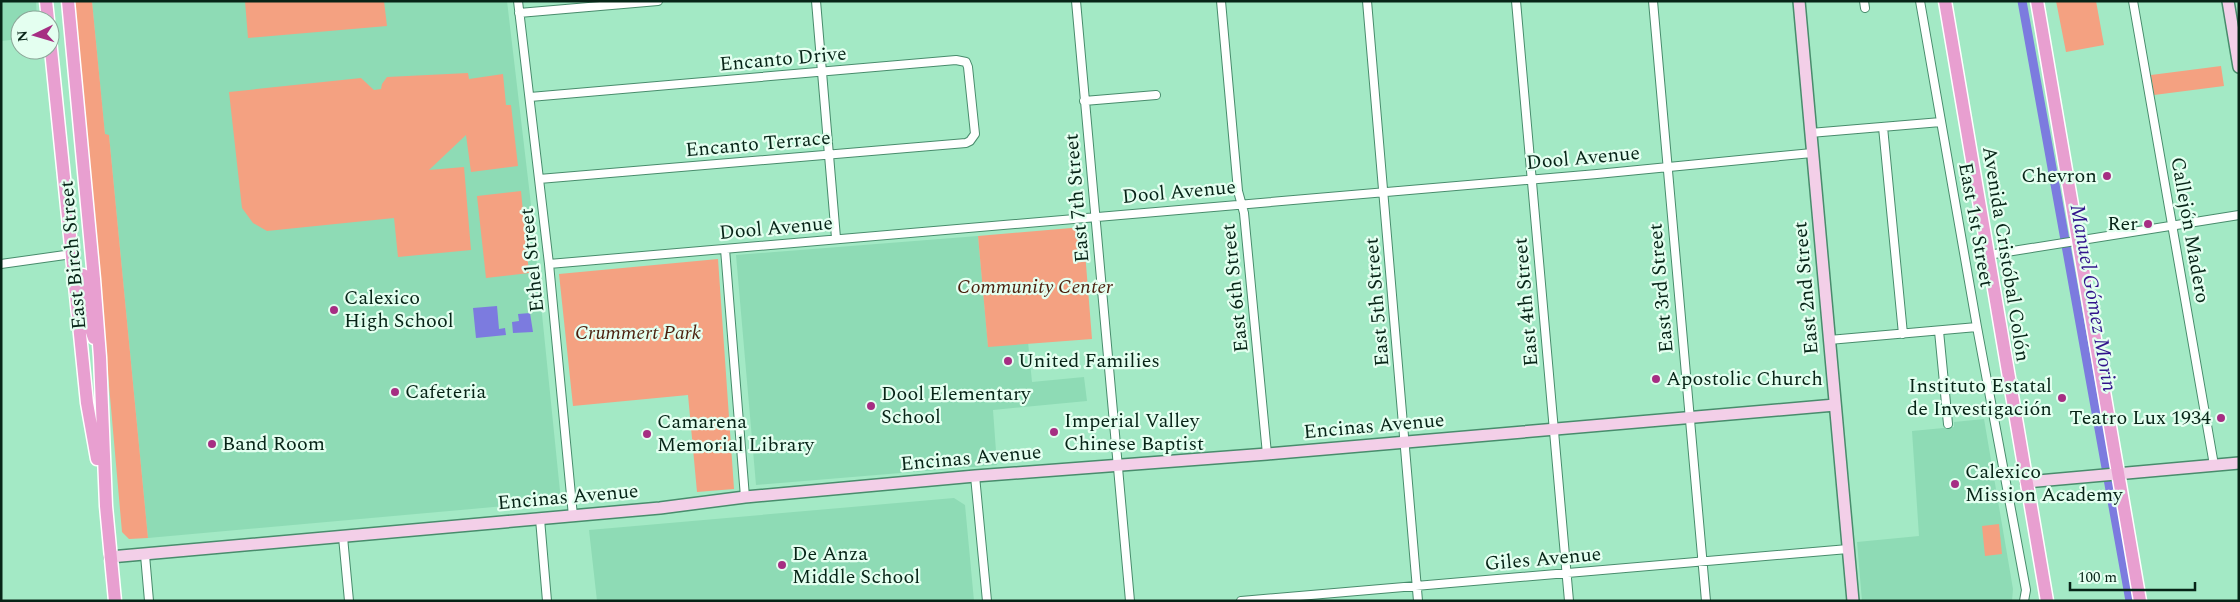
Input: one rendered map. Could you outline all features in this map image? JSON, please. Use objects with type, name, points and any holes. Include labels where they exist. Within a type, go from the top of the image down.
[{"type":"main road","name":"East Birch Street","points":[[68,1],[100,358],[106,506],[114,601]]},
{"type":"main road","name":"Avenida Cristóbal Colón","points":[[1945,1],[2047,601]]},
{"type":"main road","points":[[2037,1],[2140,601]]},
{"type":"main road","name":"East Birch Street","points":[[52,60],[87,402],[106,506]]},
{"type":"main road","points":[[72,254],[77,256],[81,266],[88,320],[100,358]]},
{"type":"street","name":"Ethel Street","points":[[518,1],[549,264],[573,516]]},
{"type":"street","points":[[519,13],[658,1]]},
{"type":"street","points":[[816,1],[836,238]]},
{"type":"street","name":"East 7th Street","points":[[1076,1],[1130,601]]},
{"type":"street","name":"East 6th Street","points":[[1221,1],[1238,191],[1245,223],[1267,454]]},
{"type":"street","name":"East 5th Street","points":[[1367,1],[1418,601]]},
{"type":"street","name":"East 4th Street","points":[[1516,1],[1569,601]]},
{"type":"street","name":"East 3rd Street","points":[[1653,1],[1666,168],[1706,601]]},
{"type":"street","name":"East 2nd Street","points":[[1799,1],[1853,601]]},
{"type":"street","name":"East 1st Street","points":[[1920,1],[1977,327],[2026,590],[2024,601]]},
{"type":"street","name":"Callejón Madero","points":[[2133,1],[2174,226],[2214,465]]},
{"type":"street","points":[[2228,1],[2239,67]]},
{"type":"street","name":"Encanto Drive","points":[[530,97],[956,60],[962,61],[968,68],[975,134]]},
{"type":"street","points":[[1084,101],[1156,95]]},
{"type":"street","points":[[1810,133],[1941,122]]},
{"type":"street","points":[[1884,127],[1903,334]]},
{"type":"street","name":"Encanto Terrace","points":[[539,180],[966,143],[975,134]]},
{"type":"street","name":"Dool Avenue","points":[[549,264],[1531,178],[1666,168],[1812,153]]},
{"type":"street","points":[[1988,255],[2239,215]]},
{"type":"street","points":[[725,248],[744,497]]},
{"type":"street","points":[[1,264],[72,254]]},
{"type":"street","points":[[1829,340],[1977,327]]},
{"type":"street","points":[[1939,330],[1948,424]]},
{"type":"street","name":"Encinas Avenue","points":[[110,557],[660,508],[744,497],[975,476],[1267,454],[1554,430],[1689,416],[1835,405]]},
{"type":"street","points":[[2026,482],[2239,463]]},
{"type":"street","points":[[975,476],[987,601]]},
{"type":"street","points":[[540,519],[547,601]]},
{"type":"street","points":[[343,537],[349,601]]},
{"type":"street","points":[[2036,538],[2044,555],[2053,601]]},
{"type":"street","name":"Giles Avenue","points":[[1241,601],[1848,549]]},
{"type":"street","points":[[145,555],[149,601]]},
{"type":"shaded area","points":[[1,1],[36,1],[36,10],[10,10],[10,40],[1,41]]},
{"type":"shaded area","name":"Calexico High School","points":[[92,1],[507,1],[530,196],[561,501],[148,538],[109,135],[105,135]]},
{"type":"shaded area","name":"Dool Elementary School","points":[[978,236],[988,345],[1028,342],[1032,382],[1084,377],[1087,401],[993,410],[997,465],[756,485],[736,255]]},
{"type":"shaded area","points":[[497,306],[499,329],[505,328],[506,335],[476,338],[473,308]]},
{"type":"shaded area","points":[[530,313],[533,332],[513,333],[512,322],[519,321],[518,314]]},
{"type":"shaded area","name":"Calexico Mission Academy","points":[[1984,419],[2013,589],[2012,601],[1862,601],[1857,542],[1919,536],[1912,431],[1954,427],[1954,422]]},
{"type":"shaded area","name":"De Anza Middle School","points":[[954,498],[965,505],[974,601],[597,601],[589,530]]},
{"type":"green space","points":[[75,1],[92,1],[105,134],[109,135],[148,538],[129,539],[122,532]]},
{"type":"green space","points":[[245,1],[384,1],[387,26],[248,38]]},
{"type":"green space","points":[[2056,1],[2096,1],[2104,45],[2066,52]]},
{"type":"green space","points":[[2221,66],[2224,86],[2154,95],[2151,75]]},
{"type":"green space","points":[[468,73],[469,79],[503,74],[506,105],[511,105],[518,166],[471,172],[466,135],[429,170],[464,167],[471,250],[398,257],[394,218],[267,231],[253,223],[242,208],[229,92],[361,78],[374,90],[381,89],[387,77]]},
{"type":"green space","points":[[521,191],[529,273],[486,278],[477,196]]},
{"type":"green space","name":"Community Center","points":[[1083,227],[1092,339],[988,347],[978,236]]},
{"type":"green space","name":"Crummert Park","points":[[718,259],[734,489],[697,492],[688,395],[573,406],[559,274]]},
{"type":"green space","points":[[1999,524],[2002,554],[1985,556],[1982,526]]},
{"type":"waterway","name":"Manuel Gómez Morin","points":[[2022,1],[2130,601]]},
{"type":"place","name":"Chevron","points":[[2107,176]]},
{"type":"place","name":"Rer","points":[[2148,224]]},
{"type":"place","name":"Calexico High School","points":[[334,310]]},
{"type":"place","name":"United Families","points":[[1008,361]]},
{"type":"place","name":"Apostolic Church","points":[[1656,379]]},
{"type":"place","name":"Cafeteria","points":[[395,392]]},
{"type":"place","name":"Instituto Estatal de Investigación","points":[[2062,398]]},
{"type":"place","name":"Dool Elementary School","points":[[871,406]]},
{"type":"place","name":"Teatro Lux 1934","points":[[2221,418]]},
{"type":"place","name":"Imperial Valley Chinese Baptist","points":[[1054,432]]},
{"type":"place","name":"Camarena Memorial Library","points":[[647,434]]},
{"type":"place","name":"Band Room","points":[[212,444]]},
{"type":"place","name":"Calexico Mission Academy","points":[[1955,484]]},
{"type":"place","name":"De Anza Middle School","points":[[782,565]]}]
